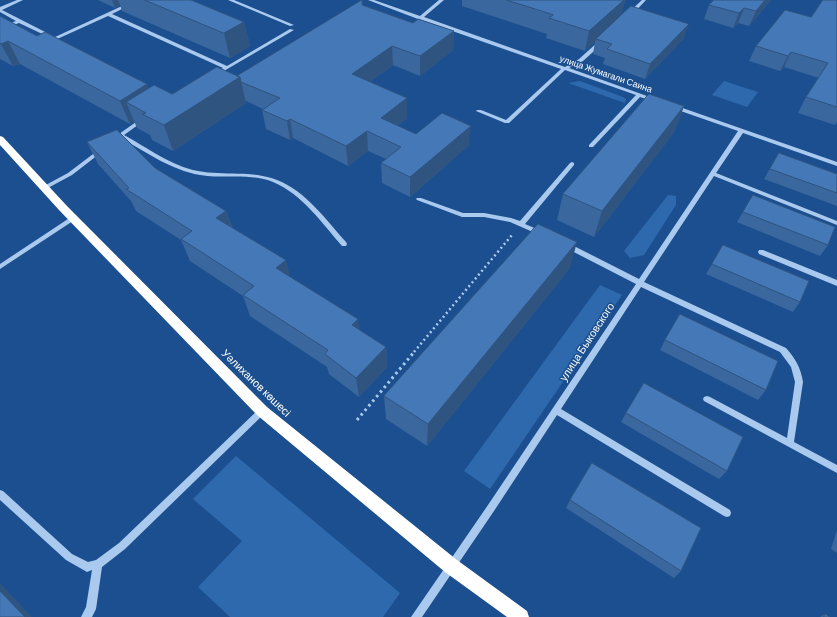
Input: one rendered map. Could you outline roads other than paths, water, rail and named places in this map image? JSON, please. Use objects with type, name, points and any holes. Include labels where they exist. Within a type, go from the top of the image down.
[{"type":"highway","name":"Уәлиханов көшесі","points":[[0,139],[73,219],[262,411],[451,566],[521,617]]},
{"type":"street","points":[[0,10],[21,0]]},
{"type":"street","points":[[55,39],[138,0]]},
{"type":"street","points":[[213,76],[292,28],[230,0]]},
{"type":"street","name":"улица Жумагали Саина","points":[[370,0],[661,103]]},
{"type":"street","points":[[420,18],[442,0]]},
{"type":"street","points":[[627,16],[644,0]]},
{"type":"street","points":[[0,10],[61,42]]},
{"type":"street","points":[[108,14],[227,68]]},
{"type":"street","points":[[0,29],[19,21]]},
{"type":"street","points":[[479,111],[507,122],[564,69],[581,60],[604,38]]},
{"type":"street","points":[[592,146],[639,95]]},
{"type":"street","points":[[668,105],[837,164]]},
{"type":"street","points":[[109,143],[146,117]]},
{"type":"street","name":"улица Быковского","points":[[416,617],[741,131]]},
{"type":"street","points":[[120,135],[183,169],[200,173],[261,178],[274,181],[293,192],[309,204],[344,244]]},
{"type":"street","points":[[44,188],[70,174],[104,148]]},
{"type":"street","points":[[522,223],[572,164]]},
{"type":"street","points":[[713,174],[837,223]]},
{"type":"street","points":[[419,199],[462,215],[498,216],[522,223],[550,238]]},
{"type":"street","points":[[0,267],[73,219]]},
{"type":"street","points":[[564,245],[777,346],[788,355],[798,373],[799,382],[790,443]]},
{"type":"street","points":[[761,252],[837,283]]},
{"type":"street","points":[[707,400],[837,469]]},
{"type":"street","points":[[555,410],[727,513]]},
{"type":"street","points":[[0,494],[69,557],[87,567],[98,564],[122,546],[262,411]]},
{"type":"street","points":[[86,617],[91,609],[98,564]]}]
